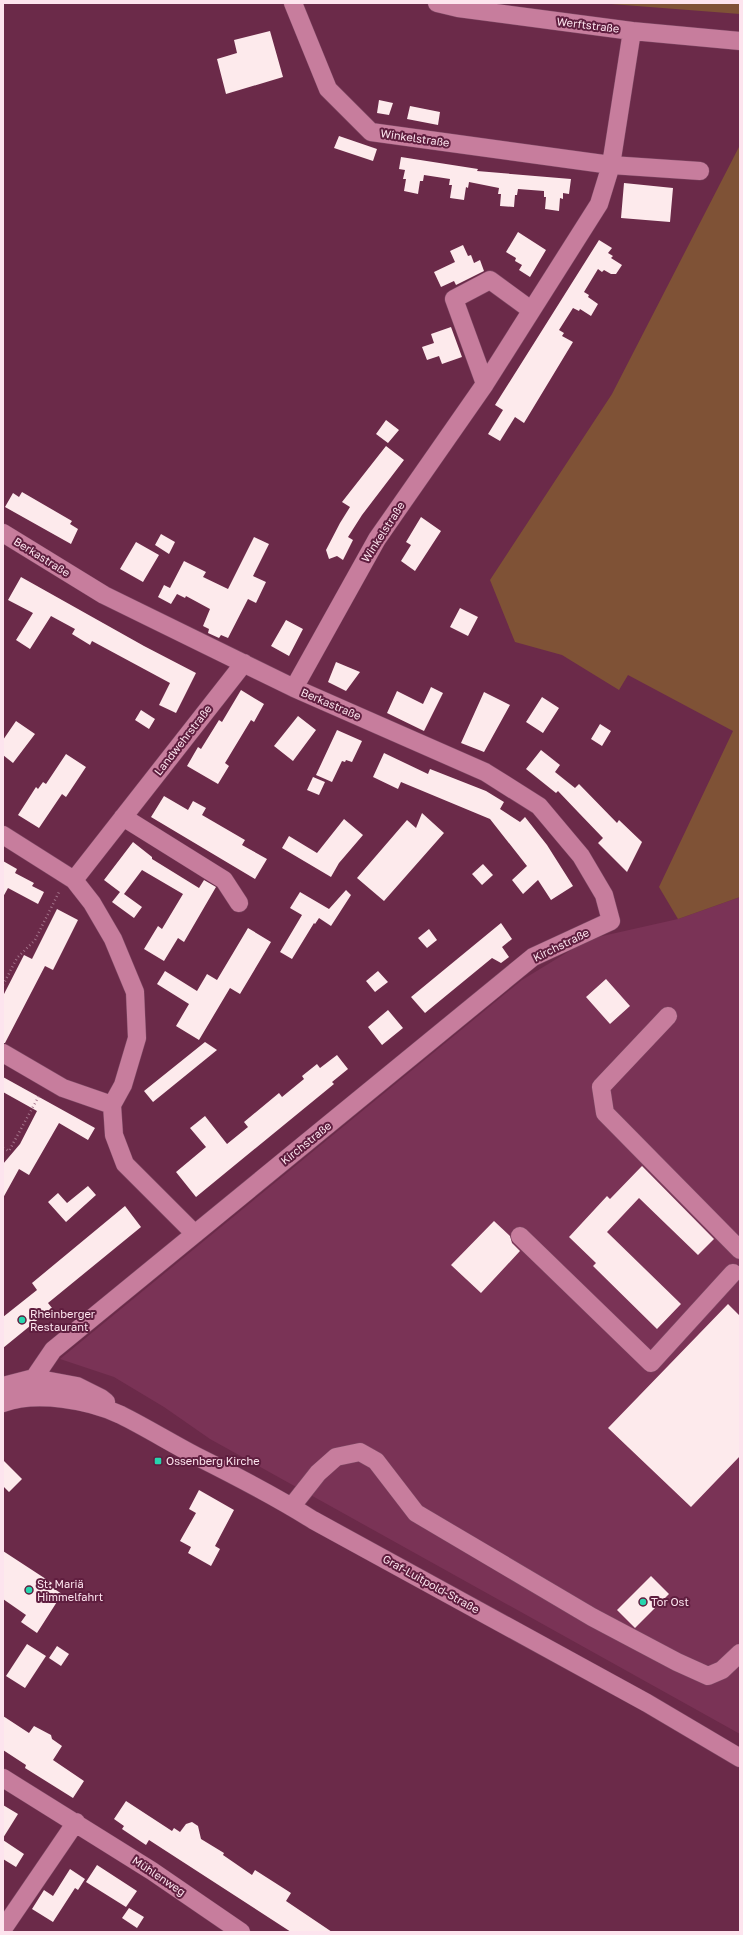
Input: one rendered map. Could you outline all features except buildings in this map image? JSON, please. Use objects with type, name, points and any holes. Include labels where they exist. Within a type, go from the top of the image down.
[{"type":"street","name":"Winkelstraße","points":[[293,3],[328,89],[372,132],[611,165],[700,171]]},
{"type":"street","name":"Werftstraße","points":[[437,3],[458,8],[632,31],[740,41]]},
{"type":"street","name":"Winkelstraße","points":[[294,688],[377,539],[485,384],[599,204],[611,165],[632,31]]},
{"type":"street","points":[[485,384],[454,299],[490,280],[531,310]]},
{"type":"street","name":"Berkastraße","points":[[3,533],[104,595],[294,688],[485,772],[540,806],[581,856],[604,894],[610,921]]},
{"type":"street","name":"Landwehrstraße","points":[[70,878],[123,817],[244,663]]},
{"type":"street","points":[[123,817],[224,880],[239,903]]},
{"type":"street","points":[[3,835],[70,878],[92,903],[113,939],[135,992],[137,1038],[123,1085],[112,1104],[114,1135],[125,1164],[195,1234]]},
{"type":"street","name":"Kirchstraße","points":[[34,1378],[53,1350],[533,957],[610,921]]},
{"type":"street","points":[[668,1016],[601,1087],[605,1113],[740,1250]]},
{"type":"street","points":[[3,1053],[63,1088],[112,1104]]},
{"type":"street","points":[[520,1236],[651,1363],[738,1273]]},
{"type":"street","points":[[34,1378],[36,1397]]},
{"type":"street","name":"Graf-Luitpold-Straße","points":[[3,1386],[34,1378],[77,1386],[101,1398],[120,1415]]},
{"type":"street","name":"Graf-Luitpold-Straße","points":[[3,1403],[36,1397],[80,1402],[120,1415],[292,1506],[640,1700],[740,1758]]},
{"type":"street","points":[[292,1506],[318,1473],[336,1457],[360,1452],[376,1461],[416,1513],[592,1617],[664,1655],[708,1676],[722,1670],[740,1653]]},
{"type":"street","name":"Mühlenweg","points":[[3,1778],[76,1822],[242,1932]]},
{"type":"street","points":[[3,1929],[76,1822]]},
{"type":"path","points":[[3,985],[16,958],[36,940],[70,878]]},
{"type":"path","points":[[3,1148],[9,1151],[48,1079]]},
{"type":"shaded area","points":[[598,3],[740,3],[740,14]]},
{"type":"shaded area","points":[[740,145],[740,897],[678,919],[659,887],[733,731],[628,675],[619,690],[562,655],[515,642],[490,580],[612,394]]},
{"type":"shaded area","points":[[740,897],[740,1734],[210,1439],[164,1407],[114,1377],[60,1359],[522,980],[589,939],[678,919]]},
{"type":"place","name":"Rheinberger Restaurant","points":[[22,1320]]},
{"type":"place","name":"Ossenberg Kirche","points":[[158,1461]]},
{"type":"place","name":"St. Mariä Himmelfahrt","points":[[29,1590]]},
{"type":"place","name":"Tor Ost","points":[[643,1602]]}]
